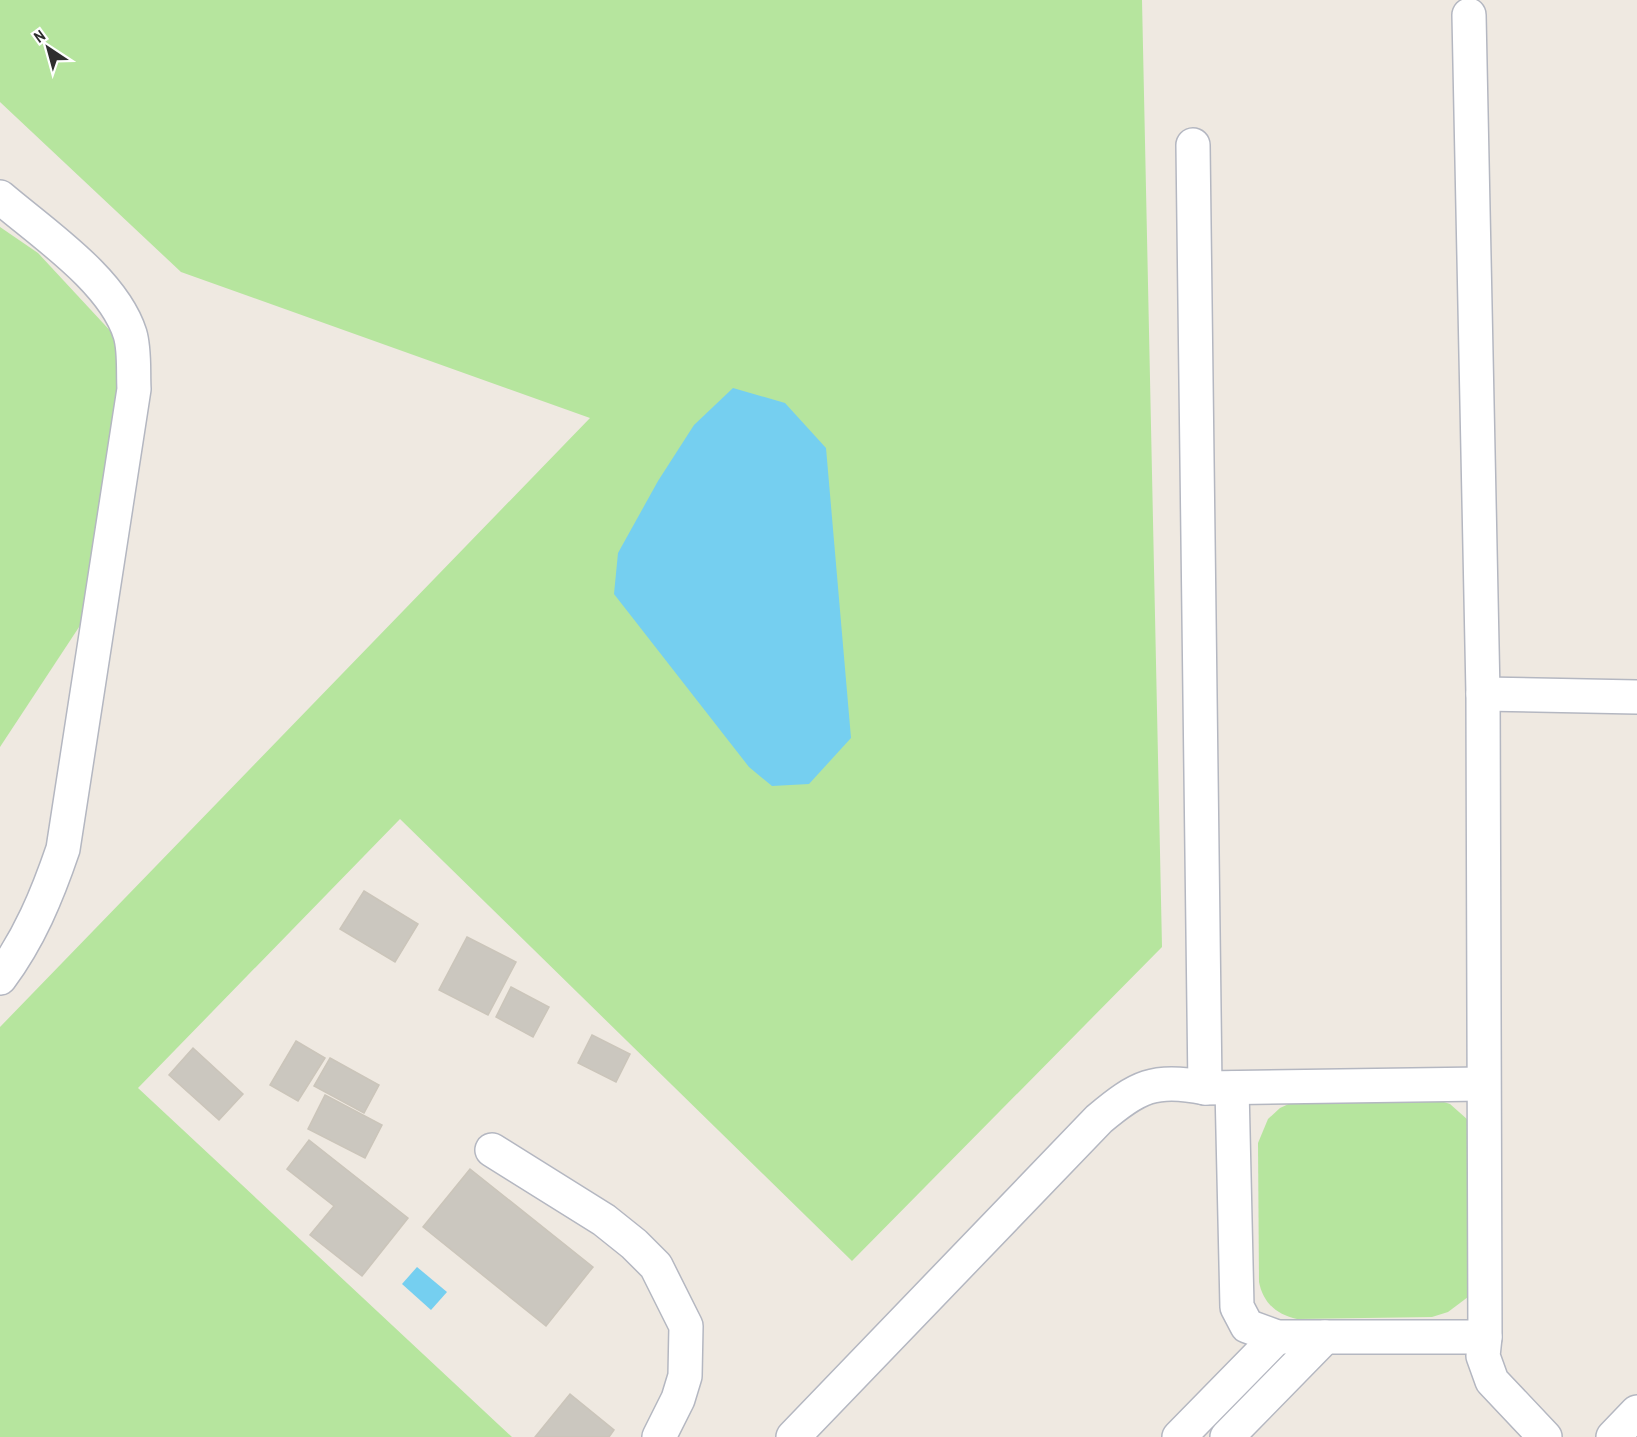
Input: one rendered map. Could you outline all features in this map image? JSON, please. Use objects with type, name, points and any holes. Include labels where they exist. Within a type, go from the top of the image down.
[{"type":"street","points":[[1469,15],[1483,694],[1482,1084],[1485,1337],[1483,1356],[1492,1381],[1545,1437]]},
{"type":"street","points":[[1193,145],[1219,1088],[1237,1307],[1247,1326],[1277,1337],[1485,1337]]},
{"type":"street","points":[[0,197],[83,268],[123,317],[131,336],[134,389],[63,849],[38,915],[17,955],[0,978]]},
{"type":"street","points":[[1483,694],[1637,697]]},
{"type":"street","points":[[793,1437],[1091,1128],[1122,1100],[1151,1084],[1188,1084],[1219,1088],[1482,1084]]},
{"type":"street","points":[[492,1150],[604,1220],[634,1244],[656,1266],[686,1326],[685,1376],[678,1399],[659,1437]]},
{"type":"street","points":[[1179,1437],[1277,1337]]},
{"type":"street","points":[[1227,1437],[1325,1337]]},
{"type":"street","points":[[1613,1437],[1637,1412]]},
{"type":"green space","points":[[0,0],[1142,0],[1162,947],[852,1261],[400,819],[138,1088],[512,1437],[0,1437],[0,1027],[590,418],[181,272],[0,102]]},
{"type":"green space","points":[[0,227],[38,253],[116,337],[122,377],[83,621],[0,747]]},
{"type":"green space","points":[[1435,1099],[1450,1104],[1468,1120],[1468,1297],[1448,1312],[1432,1317],[1297,1319],[1277,1311],[1264,1296],[1259,1282],[1258,1143],[1268,1119],[1280,1108],[1295,1101]]},
{"type":"water","points":[[733,388],[785,403],[826,448],[851,738],[809,784],[772,786],[749,767],[614,594],[618,553],[658,481],[694,425]]},
{"type":"water","points":[[417,1267],[447,1292],[431,1310],[402,1284]]},
{"type":"building","points":[[364,891],[418,924],[395,962],[340,929]]},
{"type":"building","points":[[467,937],[516,962],[488,1015],[439,990]]},
{"type":"building","points":[[511,987],[549,1007],[533,1037],[496,1017]]},
{"type":"building","points":[[592,1035],[630,1054],[616,1082],[578,1063]]},
{"type":"building","points":[[296,1041],[325,1058],[298,1101],[270,1085]]},
{"type":"building","points":[[193,1048],[243,1094],[219,1120],[169,1075]]},
{"type":"building","points":[[330,1058],[379,1085],[364,1113],[314,1086]]},
{"type":"building","points":[[325,1095],[382,1125],[365,1158],[308,1129]]},
{"type":"building","points":[[309,1140],[408,1218],[362,1276],[310,1235],[334,1206],[287,1169]]},
{"type":"building","points":[[470,1169],[593,1267],[546,1326],[423,1227]]},
{"type":"building","points":[[570,1394],[614,1430],[609,1437],[535,1437]]}]
